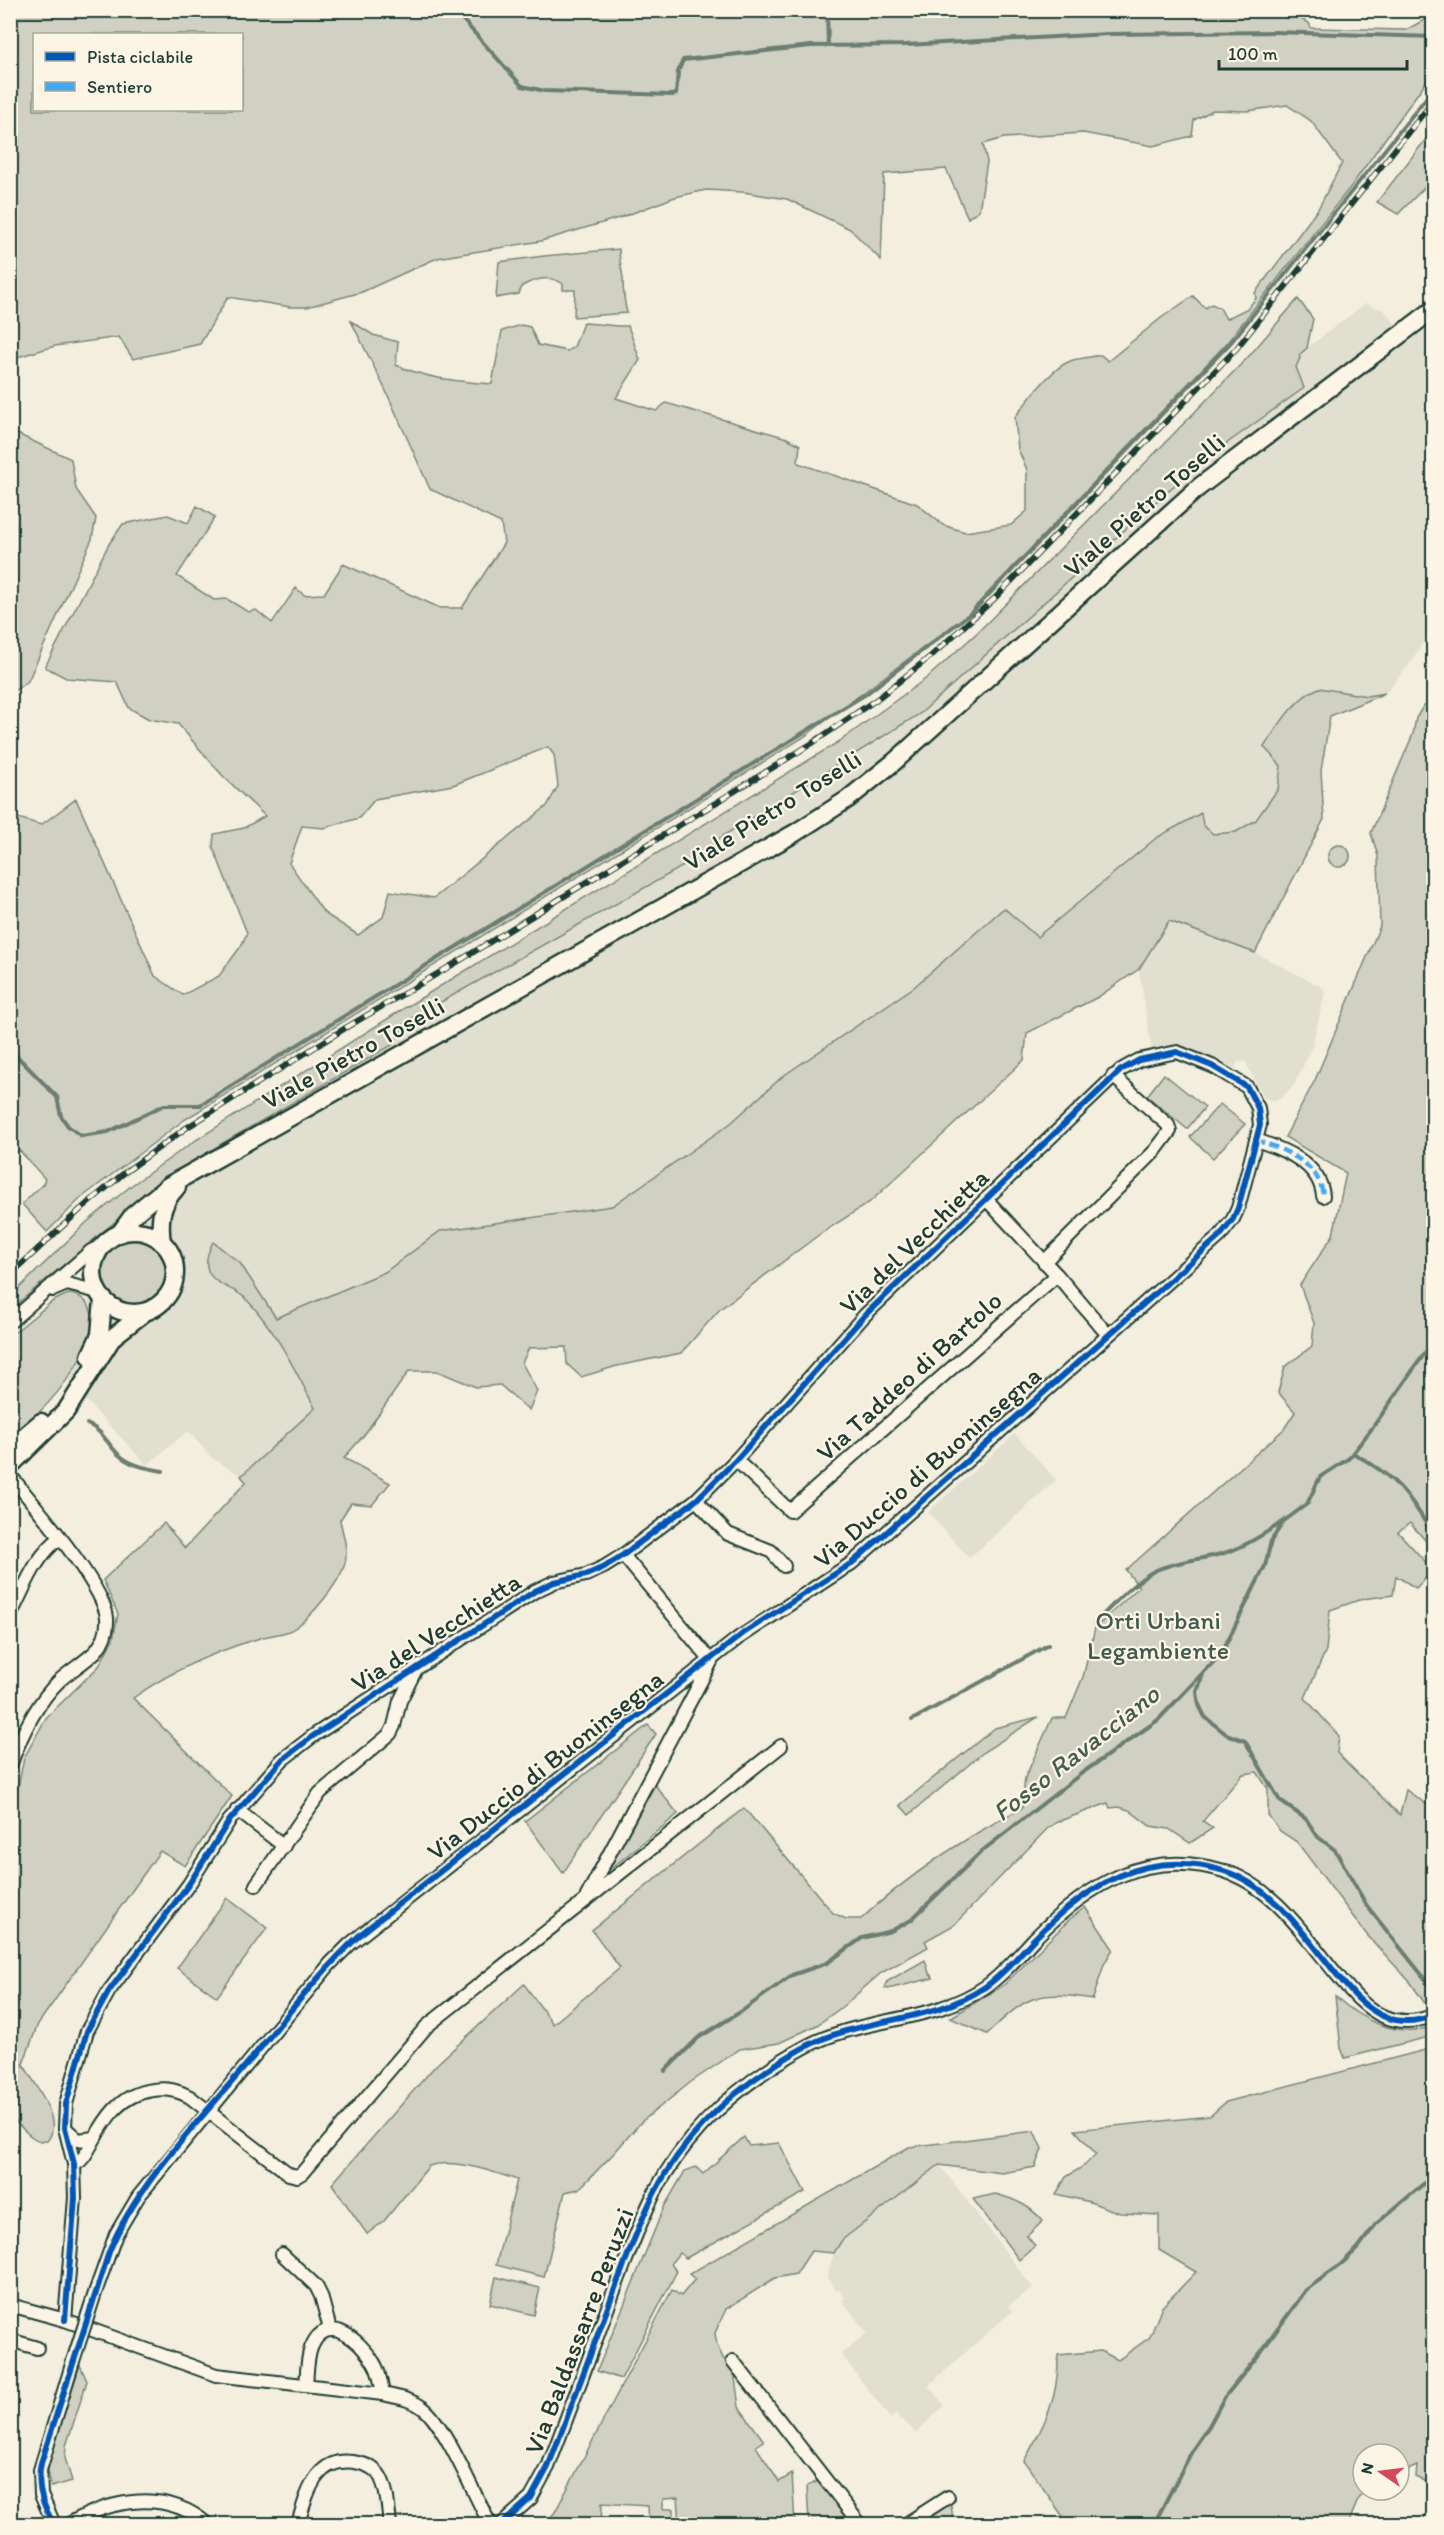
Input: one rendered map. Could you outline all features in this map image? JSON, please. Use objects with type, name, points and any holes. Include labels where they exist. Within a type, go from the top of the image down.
[{"type":"main road","name":"Viale Pietro Toselli","points":[[104,1245],[120,1233],[130,1219],[157,1194],[188,1175],[795,833],[840,804],[894,762],[1199,487],[1434,309]]},
{"type":"main road","name":"Viale Pietro Toselli","points":[[10,1466],[66,1411],[113,1337],[165,1299],[175,1279],[175,1271],[171,1254],[162,1243],[159,1225],[163,1206],[188,1175]]},
{"type":"main road","points":[[120,1233],[142,1232],[162,1243]]},
{"type":"main road","points":[[10,1448],[50,1414],[82,1372],[100,1335],[101,1296],[95,1281],[94,1267],[104,1245]]},
{"type":"main road","points":[[101,1296],[123,1311],[145,1312]]},
{"type":"street","name":"Via Duccio di Buoninsegna","points":[[54,2524],[41,2495],[39,2470],[113,2241],[127,2213],[152,2179],[330,1964],[362,1933],[745,1632],[852,1563],[1214,1241],[1228,1226],[1238,1208],[1260,1119],[1251,1092],[1227,1074],[1192,1057],[1177,1053],[1149,1057],[1128,1064],[1113,1076]]},
{"type":"street","points":[[1044,1262],[1155,1151],[1170,1131],[1168,1125],[1113,1076]]},
{"type":"street","name":"Via del Vecchietta","points":[[65,2320],[74,2209],[74,2164],[65,2128],[66,2104],[83,2042],[96,2012],[117,1978],[189,1884],[237,1810],[274,1768],[295,1749],[544,1586],[586,1575],[623,1555],[696,1500],[736,1460],[865,1315],[1113,1076]]},
{"type":"street","points":[[1256,1140],[1282,1149],[1302,1161],[1320,1182],[1323,1196]]},
{"type":"street","points":[[986,1199],[1057,1275],[1108,1335]]},
{"type":"street","points":[[10,1322],[91,1251],[104,1245]]},
{"type":"street","name":"Via Taddeo di Bartolo","points":[[736,1460],[790,1512],[1057,1275]]},
{"type":"street","points":[[32,1304],[62,1285],[75,1286],[101,1296]]},
{"type":"street","points":[[10,1475],[60,1538],[99,1597],[107,1616],[107,1632],[94,1653],[61,1679],[39,1706],[10,1766]]},
{"type":"street","points":[[696,1500],[728,1534],[771,1551],[784,1566]]},
{"type":"street","points":[[10,1616],[41,1557],[50,1545],[60,1538]]},
{"type":"street","points":[[585,1900],[711,1660],[623,1555]]},
{"type":"street","points":[[256,1885],[320,1793],[390,1734],[400,1701],[417,1668]]},
{"type":"street","points":[[74,2164],[82,2160],[103,2121],[116,2106],[142,2092],[163,2089],[179,2091],[289,2174],[297,2176],[428,2026],[781,1746]]},
{"type":"street","points":[[237,1810],[284,1846]]},
{"type":"street","name":"Via Baldassarre Peruzzi","points":[[502,2524],[531,2498],[548,2467],[623,2269],[655,2192],[680,2152],[714,2113],[755,2078],[819,2040],[841,2032],[941,2007],[982,1989],[1068,1906],[1101,1884],[1131,1871],[1158,1865],[1199,1867],[1228,1873],[1267,1895],[1301,1931],[1351,1991],[1370,2008],[1381,2015],[1398,2020],[1432,2016]]},
{"type":"street","points":[[65,2128],[78,2140],[94,2138]]},
{"type":"street","points":[[282,2254],[316,2286],[330,2329]]},
{"type":"street","points":[[10,2305],[65,2320],[216,2375],[252,2381],[383,2394],[421,2406],[444,2435],[490,2524]]},
{"type":"street","points":[[306,2385],[311,2349],[320,2336],[330,2329],[340,2331],[350,2338],[373,2361],[383,2394]]},
{"type":"street","points":[[10,2340],[37,2348]]},
{"type":"street","points":[[733,2361],[860,2524]]},
{"type":"street","points":[[298,2524],[309,2487],[316,2476],[332,2465],[352,2462],[370,2467],[380,2475],[387,2496],[390,2524]]},
{"type":"street","points":[[906,2524],[948,2497]]},
{"type":"street","points":[[69,2524],[101,2508],[148,2501],[179,2506],[207,2524]]},
{"type":"shaded area","points":[[1365,304],[1384,310],[1410,341],[1433,323],[1434,567],[1429,571],[1429,583],[1433,590],[1433,624],[1413,660],[1385,693],[1367,696],[1319,688],[1270,756],[1281,766],[1278,789],[1256,820],[1236,832],[1213,834],[1203,825],[1200,813],[1156,838],[1037,937],[1003,909],[914,987],[783,1076],[731,1123],[612,1206],[440,1231],[385,1272],[276,1318],[240,1263],[216,1282],[244,1297],[274,1333],[315,1408],[241,1476],[212,1458],[188,1431],[147,1465],[92,1407],[69,1379],[83,1356],[93,1325],[82,1265],[93,1240],[166,1179],[184,1167],[392,1045],[407,1021],[705,854],[721,837],[921,713],[1198,464],[1303,389],[1296,368],[1300,358],[1298,355]]},
{"type":"shaded area","points":[[1169,921],[1255,953],[1322,987],[1325,992],[1312,1047],[1294,1085],[1281,1098],[1275,1101],[1264,1098],[1245,1061],[1236,1063],[1233,1071],[1179,1047],[1152,1052],[1139,969]]},
{"type":"shaded area","points":[[1015,1434],[1056,1480],[969,1558],[928,1512]]},
{"type":"shaded area","points":[[940,2165],[1033,2288],[1008,2306],[1012,2311],[928,2386],[944,2405],[916,2433],[902,2419],[897,2423],[901,2419],[897,2413],[890,2418],[841,2354],[867,2333],[842,2300],[845,2297],[838,2289],[836,2291],[827,2277],[834,2253],[842,2240]]},
{"type":"green space","points":[[11,11],[1302,11],[1297,17],[1309,23],[1311,28],[1406,30],[1433,15],[1433,72],[1352,185],[1225,345],[968,614],[804,737],[184,1120],[81,1198],[47,1232],[22,1204],[43,1184],[45,1179],[19,1150],[11,1158],[11,785],[18,818],[41,825],[76,799],[155,976],[183,995],[219,976],[241,946],[247,933],[213,847],[214,834],[244,828],[265,816],[222,775],[178,724],[149,719],[129,708],[117,682],[66,678],[45,667],[109,544],[123,524],[168,515],[188,523],[197,506],[215,517],[177,576],[214,600],[227,599],[248,612],[256,610],[272,623],[296,588],[304,595],[324,594],[343,564],[440,608],[462,608],[504,543],[501,523],[430,489],[385,389],[351,321],[373,335],[398,342],[396,365],[431,376],[492,384],[502,331],[521,325],[530,327],[538,345],[567,351],[574,347],[583,323],[628,326],[640,360],[616,398],[656,411],[666,403],[787,438],[800,445],[798,463],[917,504],[943,525],[965,532],[1011,525],[1027,511],[1027,470],[1018,449],[1015,417],[1041,385],[1057,369],[1073,360],[1101,355],[1108,361],[1161,318],[1193,296],[1205,308],[1212,304],[1220,308],[1226,319],[1248,308],[1256,298],[1255,293],[1318,209],[1342,163],[1311,121],[1287,105],[1247,111],[1213,110],[1194,120],[1192,136],[1153,146],[1083,133],[1004,138],[983,144],[987,162],[979,210],[968,218],[946,169],[884,174],[881,260],[850,229],[787,199],[743,192],[706,190],[675,197],[622,217],[541,241],[437,258],[362,292],[307,307],[290,307],[228,297],[200,344],[133,359],[119,337],[55,346],[11,359]],"holes":[[[548,747],[554,755],[558,786],[547,806],[434,898],[390,891],[383,917],[358,935],[324,913],[289,863],[302,826],[324,828],[359,818],[375,799],[453,785]]]},
{"type":"green space","points":[[1433,130],[1433,179],[1398,214],[1377,202]]},
{"type":"green space","points":[[619,249],[627,313],[574,317],[575,290],[563,290],[563,284],[548,278],[522,286],[519,294],[496,298],[499,262]]},
{"type":"green space","points":[[1298,299],[1313,319],[1307,348],[1299,355],[1296,367],[1304,388],[1198,464],[921,713],[721,837],[705,854],[407,1021],[392,1045],[223,1143],[166,1179],[11,1309],[11,1296],[87,1222],[132,1185],[196,1140],[403,1009],[840,741],[928,677],[978,632],[1159,449],[1249,356]]},
{"type":"green space","points":[[11,431],[71,459],[76,489],[96,518],[92,539],[28,681],[11,693]]},
{"type":"green space","points":[[1319,688],[1367,696],[1385,693],[1330,716],[1321,771],[1324,819],[1255,953],[1169,921],[1139,969],[1098,997],[1027,1033],[1024,1060],[870,1202],[820,1234],[720,1309],[681,1353],[617,1366],[581,1377],[567,1364],[566,1347],[529,1348],[522,1363],[537,1391],[529,1410],[500,1385],[476,1387],[437,1371],[409,1371],[364,1435],[344,1458],[390,1483],[372,1505],[351,1503],[340,1520],[346,1547],[344,1565],[333,1587],[315,1610],[297,1627],[289,1631],[208,1656],[162,1679],[133,1698],[232,1796],[185,1866],[160,1851],[38,2024],[23,2064],[46,2102],[52,2123],[52,2133],[47,2141],[42,2141],[27,2133],[10,2116],[11,1821],[24,1758],[46,1718],[99,1666],[113,1639],[118,1614],[103,1580],[164,1523],[185,1548],[246,1482],[241,1476],[315,1408],[284,1351],[257,1311],[242,1295],[212,1278],[207,1261],[213,1242],[240,1263],[276,1318],[385,1272],[440,1231],[612,1206],[731,1123],[783,1076],[914,987],[1004,908],[1037,937],[1156,838],[1201,813],[1203,825],[1213,834],[1236,832],[1256,820],[1278,789],[1281,766],[1264,747],[1295,705]]},
{"type":"green space","name":"Orti Urbani Legambiente","points":[[1433,703],[1433,1549],[1410,1523],[1398,1532],[1433,1570],[1416,1588],[1396,1576],[1393,1595],[1362,1599],[1330,1610],[1326,1650],[1305,1698],[1339,1736],[1337,1753],[1400,1815],[1406,1790],[1433,1809],[1433,2006],[1428,2008],[1411,1983],[1367,1935],[1297,1842],[1280,1831],[1268,1815],[1268,1789],[1257,1772],[1243,1774],[1203,1821],[1213,1828],[1190,1843],[1169,1829],[1150,1826],[1129,1810],[1119,1807],[1110,1808],[1108,1803],[1057,1822],[1047,1829],[954,1925],[925,1941],[928,1947],[881,1973],[817,2025],[779,2043],[740,2049],[691,2082],[641,2122],[579,2189],[565,2192],[544,2277],[496,2265],[517,2180],[485,2170],[449,2164],[429,2166],[384,2221],[367,2234],[332,2184],[436,2065],[524,1984],[553,2024],[620,1968],[592,1930],[744,1808],[833,1913],[846,1919],[861,1919],[938,1858],[1022,1808],[1025,1778],[1052,1718],[1066,1718],[1083,1677],[1095,1628],[1139,1587],[1126,1570],[1284,1429],[1295,1412],[1278,1392],[1285,1367],[1312,1346],[1314,1323],[1300,1285],[1333,1235],[1346,1173],[1285,1137],[1315,1080],[1380,926],[1378,856],[1371,833],[1413,734],[1416,718],[1424,705]]},
{"type":"green space","points":[[1339,845],[1347,848],[1350,856],[1347,864],[1339,867],[1331,864],[1328,856],[1331,848]]},
{"type":"green space","points":[[1164,1074],[1205,1107],[1187,1129],[1147,1096]]},
{"type":"green space","points":[[1220,1104],[1245,1124],[1213,1158],[1190,1137]]},
{"type":"green space","points":[[128,1239],[142,1239],[154,1244],[163,1253],[168,1272],[166,1285],[159,1296],[142,1305],[128,1305],[116,1300],[107,1291],[102,1279],[102,1265],[107,1253],[116,1244]]},
{"type":"green space","points":[[68,1294],[81,1298],[90,1307],[92,1327],[90,1334],[92,1335],[76,1366],[58,1392],[10,1439],[10,1336],[53,1301]]},
{"type":"green space","points":[[1038,1717],[985,1751],[909,1815],[900,1805],[995,1728]]},
{"type":"green space","points":[[648,1725],[656,1734],[563,1873],[525,1821]]},
{"type":"green space","points":[[655,1785],[678,1814],[608,1871]]},
{"type":"green space","points":[[227,1898],[267,1928],[217,1997],[177,1968]]},
{"type":"green space","points":[[1085,1907],[1113,1949],[1104,1964],[1093,1999],[1058,1995],[1034,1999],[1013,2011],[987,2034],[950,2018],[1004,1985]]},
{"type":"green space","points":[[925,1960],[933,1978],[885,1988],[888,1981]]},
{"type":"green space","points":[[1335,1996],[1356,2013],[1380,2025],[1406,2030],[1433,2026],[1433,2036],[1345,2058],[1341,2048]]},
{"type":"green space","points":[[1433,2048],[1433,2485],[1416,2477],[1417,2466],[1411,2469],[1411,2442],[1351,2442],[1351,2502],[1357,2502],[1348,2524],[1106,2524],[1066,2521],[1024,2461],[1038,2435],[1053,2398],[1058,2355],[1101,2351],[1118,2360],[1150,2337],[1162,2307],[1196,2272],[1159,2250],[1159,2215],[1120,2213],[1090,2202],[1056,2194],[1066,2177],[1084,2166],[1096,2154],[1075,2130],[1210,2116],[1226,2102]]},
{"type":"green space","points":[[1034,2131],[1042,2149],[1035,2167],[1002,2173],[939,2165],[842,2240],[834,2253],[811,2251],[796,2274],[775,2278],[726,2309],[715,2333],[717,2345],[723,2358],[734,2371],[739,2407],[764,2441],[756,2446],[757,2448],[779,2482],[792,2474],[795,2524],[680,2524],[678,2498],[663,2499],[663,2509],[674,2509],[674,2524],[649,2524],[648,2506],[602,2503],[601,2524],[545,2524],[555,2512],[672,2290],[681,2296],[695,2279],[689,2274],[909,2147]]},
{"type":"green space","points":[[744,2137],[749,2146],[779,2143],[805,2192],[686,2258],[679,2253],[671,2263],[677,2271],[621,2379],[597,2371],[664,2207],[685,2171],[696,2167],[703,2174]]},
{"type":"green space","points":[[995,2194],[1022,2204],[1043,2221],[1027,2236],[1035,2246],[1019,2260],[973,2199]]},
{"type":"green space","points":[[496,2277],[540,2288],[534,2315],[490,2304]]},
{"type":"green space","points":[[80,2365],[87,2381],[66,2446],[65,2458],[72,2481],[51,2487],[48,2471],[50,2456]]},
{"type":"green space","points":[[821,2480],[853,2524],[809,2524],[807,2486]]},
{"type":"green space","points":[[950,2500],[954,2524],[914,2524]]},
{"type":"waterway","points":[[454,10],[522,86],[545,91],[672,95],[676,94],[678,72],[683,60],[811,46],[906,45],[1108,34],[1273,32],[1434,37]]},
{"type":"waterway","points":[[827,10],[828,46]]},
{"type":"waterway","points":[[10,1049],[57,1097],[61,1116],[68,1126],[81,1136],[108,1132],[164,1105],[200,1105],[866,694],[971,613],[1232,341],[1434,88]]},
{"type":"waterway","name":"Fosso Ravacciano","points":[[665,2071],[698,2038],[742,2011],[792,1975],[827,1963],[862,1938],[891,1931],[911,1920],[982,1851],[1082,1773],[1158,1720],[1221,1654],[1265,1566],[1271,1541],[1284,1521],[1307,1504],[1320,1477],[1348,1459],[1434,1340]]},
{"type":"waterway","points":[[87,1424],[128,1461],[163,1471]]},
{"type":"waterway","points":[[1353,1453],[1392,1479],[1401,1488],[1434,1536]]},
{"type":"waterway","points":[[1095,1623],[1130,1588],[1154,1571],[1238,1548],[1283,1522]]},
{"type":"waterway","points":[[912,1720],[1048,1645]]},
{"type":"waterway","points":[[1203,1674],[1197,1692],[1199,1705],[1205,1717],[1226,1734],[1245,1741],[1280,1801],[1306,1819],[1318,1837],[1335,1850],[1367,1906],[1434,1990]]},
{"type":"waterway","points":[[1155,2522],[1193,2449],[1224,2398],[1306,2290],[1340,2265],[1358,2248],[1376,2224],[1434,2175]]},
{"type":"railway","points":[[10,1275],[81,1209],[124,1173],[186,1128],[811,744],[877,699],[931,656],[995,598],[1236,349],[1434,100]]},
{"type":"marked path","points":[[1256,1140],[1288,1153],[1308,1166],[1320,1184],[1323,1196]]},
{"type":"cycle path","points":[[54,2524],[41,2495],[39,2480],[41,2463],[109,2252],[135,2203],[170,2154],[316,1980],[362,1933],[745,1632],[852,1563],[1220,1236],[1238,1208],[1260,1125],[1258,1108],[1247,1087],[1212,1066],[1177,1052],[1139,1060],[1121,1070],[865,1315],[736,1460],[696,1500],[604,1567],[586,1575],[554,1582],[535,1591],[313,1736],[282,1760],[229,1821],[189,1884],[109,1991],[87,2031],[66,2104],[65,2128],[74,2164],[75,2198],[65,2320]]},
{"type":"cycle path","points":[[502,2524],[531,2498],[548,2467],[643,2217],[669,2168],[701,2126],[720,2107],[761,2074],[807,2046],[851,2030],[943,2007],[965,1999],[985,1987],[1054,1920],[1097,1887],[1144,1868],[1169,1864],[1196,1865],[1224,1871],[1241,1878],[1272,1899],[1350,1991],[1377,2013],[1403,2021],[1434,2015]]}]
